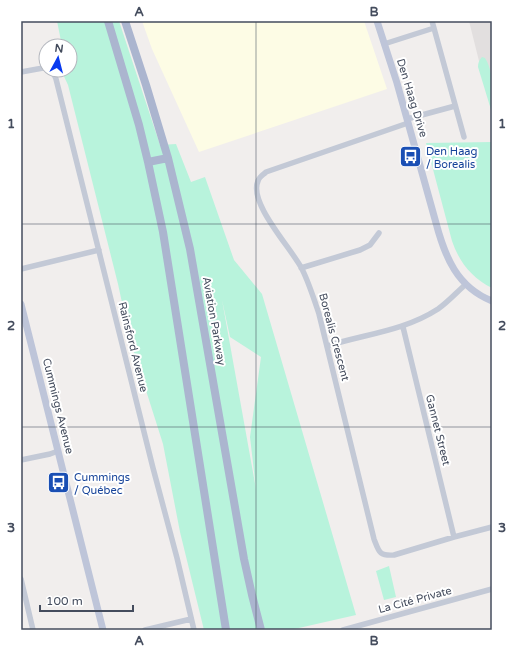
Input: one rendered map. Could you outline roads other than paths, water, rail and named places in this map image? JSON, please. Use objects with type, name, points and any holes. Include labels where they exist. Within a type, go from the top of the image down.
[{"type":"main road","points":[[108,21],[133,104],[148,162],[161,224],[226,630]]},
{"type":"main road","name":"Aviation Parkway","points":[[125,21],[168,158],[190,249],[244,560],[261,630]]},
{"type":"main road","points":[[148,162],[168,158]]},
{"type":"main road","points":[[258,621],[264,630]]},
{"type":"street","name":"Den Haag Drive","points":[[377,21],[408,121],[441,244],[452,266],[466,284],[480,295],[492,301]]},
{"type":"street","points":[[432,21],[464,137]]},
{"type":"street","points":[[384,44],[434,28]]},
{"type":"street","points":[[21,72],[38,69]]},
{"type":"street","name":"Rainsford Avenue","points":[[56,78],[194,630]]},
{"type":"street","points":[[408,121],[455,106]]},
{"type":"street","name":"Borealis Crescent","points":[[408,121],[266,172],[257,182],[256,189],[264,212],[301,268],[312,292],[319,314],[374,539],[378,550],[385,556],[394,555],[454,537],[492,528]]},
{"type":"street","points":[[301,268],[360,250],[370,245],[380,233]]},
{"type":"street","points":[[21,269],[99,250]]},
{"type":"street","points":[[327,346],[403,327],[439,308],[466,284]]},
{"type":"street","name":"Cummings Avenue","points":[[21,304],[103,630]]},
{"type":"street","name":"Gannet Street","points":[[403,327],[454,537]]},
{"type":"street","points":[[21,460],[58,451]]},
{"type":"street","points":[[21,579],[33,630]]},
{"type":"street","name":"La Cité Private","points":[[343,630],[492,589]]},
{"type":"street","points":[[145,630],[191,619]]},
{"type":"place","name":"Den Haag / Borealis","points":[[410,157]]},
{"type":"place","name":"Cummings / Québec","points":[[59,483]]}]
